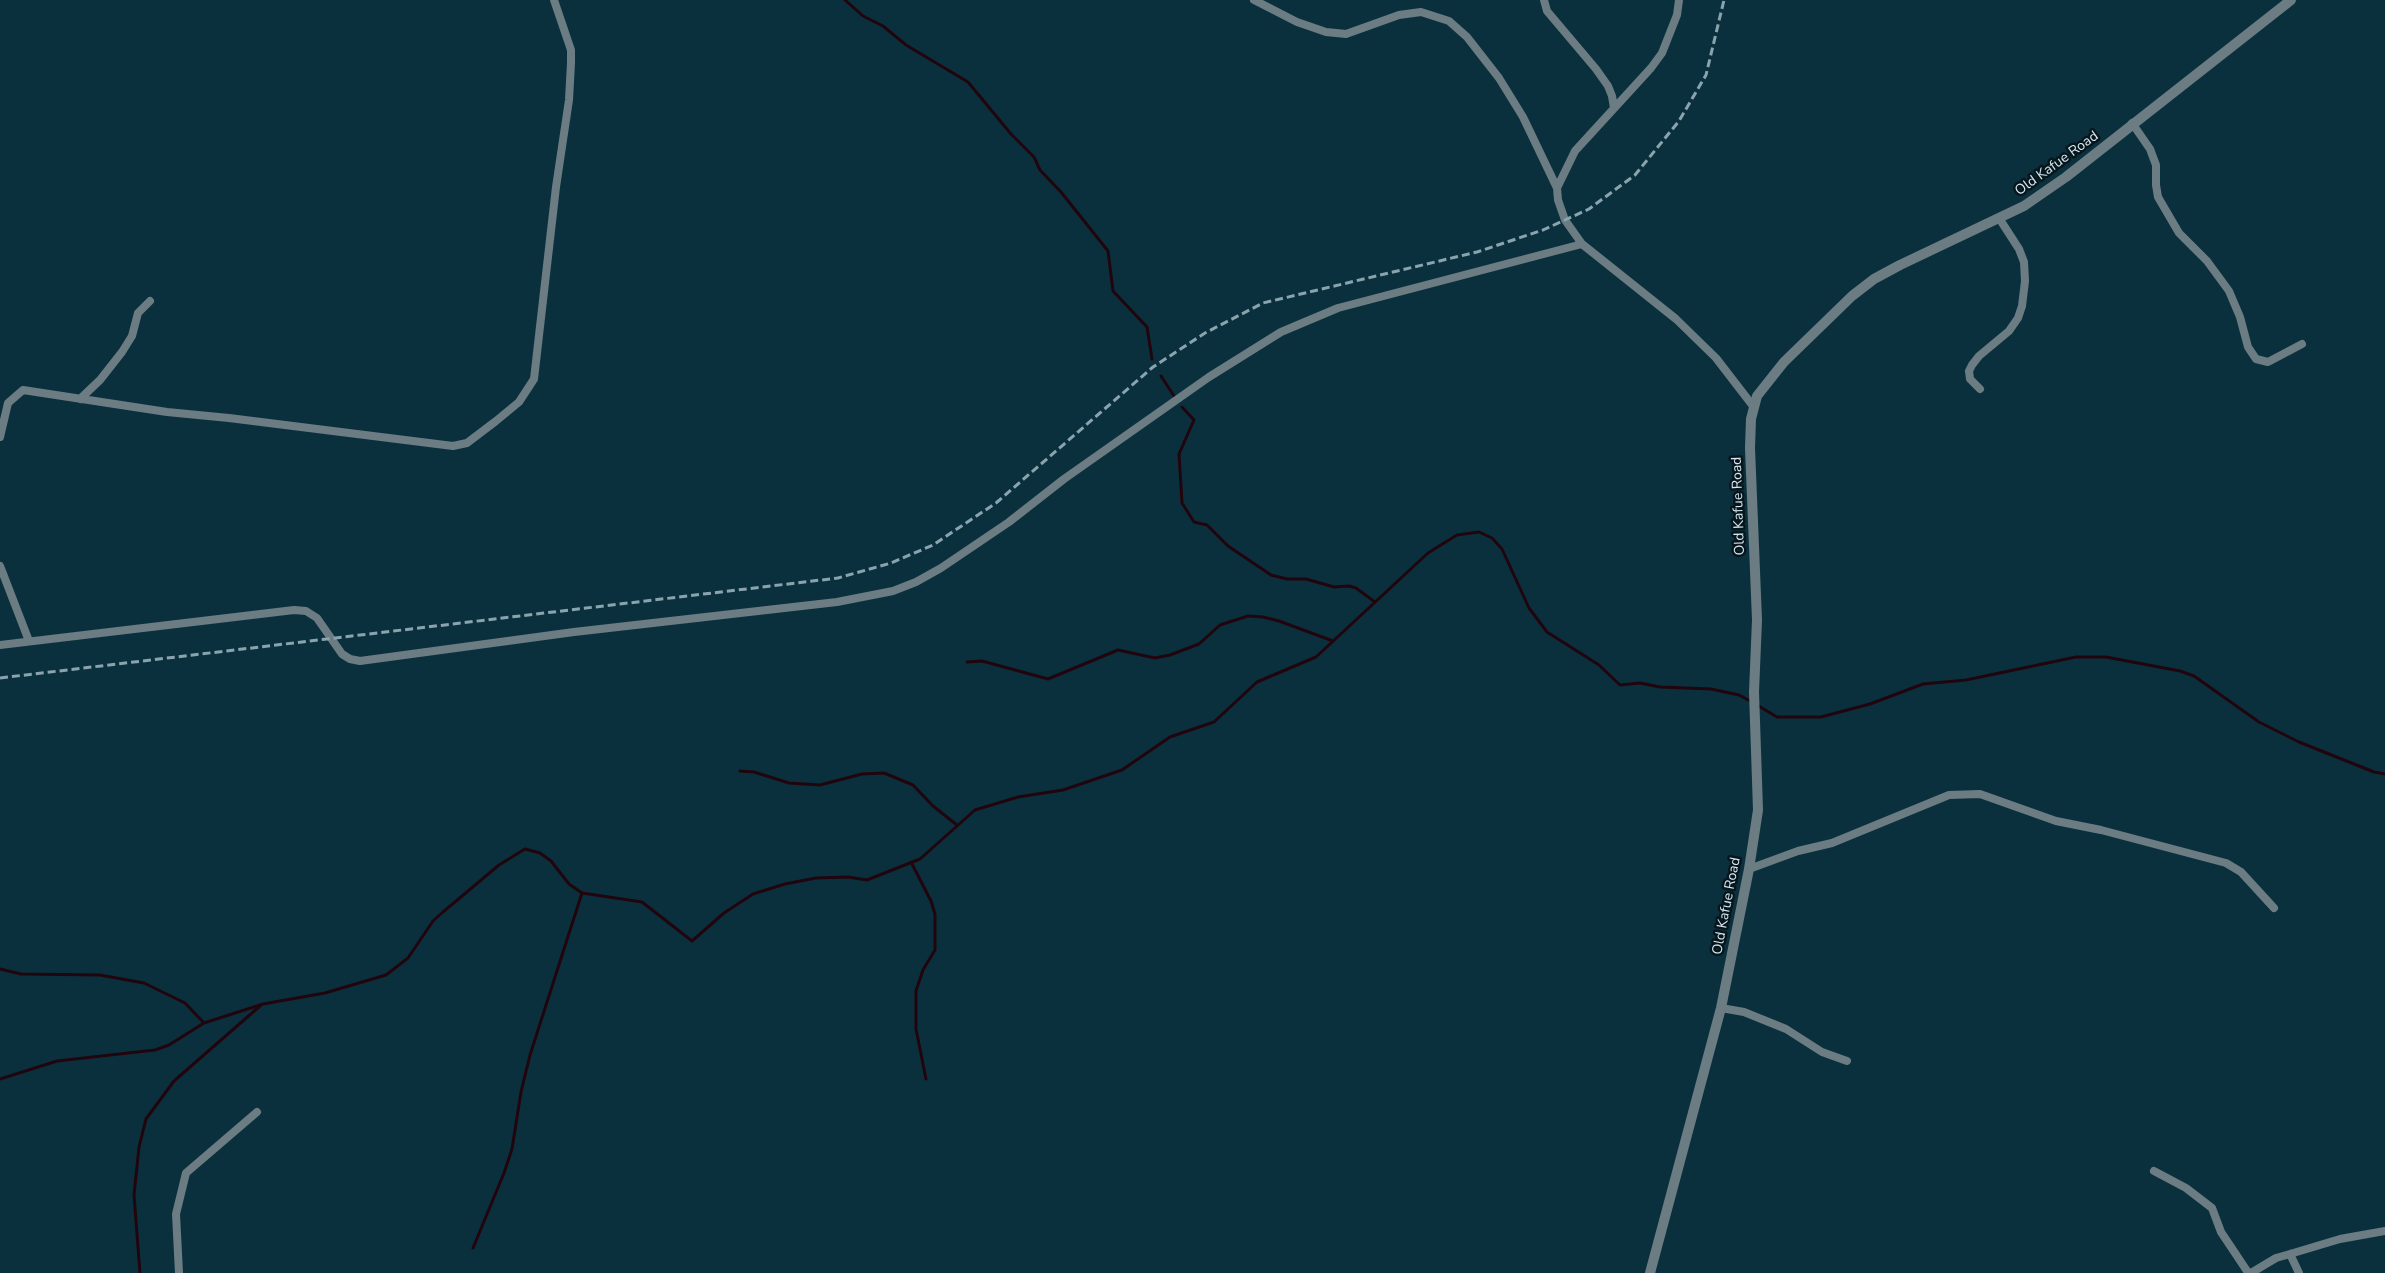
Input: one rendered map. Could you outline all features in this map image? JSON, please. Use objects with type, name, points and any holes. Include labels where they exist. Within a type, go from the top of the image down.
[{"type":"street","points":[[0,437],[8,403],[23,390],[167,412],[453,446],[467,443],[519,402],[534,379],[556,187],[569,100],[571,50],[554,0]]},
{"type":"street","points":[[1254,0],[1297,22],[1326,32],[1346,34],[1399,15],[1421,12],[1449,21],[1467,37],[1504,86],[1523,117],[1557,188],[1558,200],[1565,220],[1582,244],[1640,289],[1689,332],[1716,358],[1753,406]]},
{"type":"street","points":[[1544,0],[1547,11],[1608,86],[1614,108]]},
{"type":"street","points":[[1557,188],[1575,151],[1651,68],[1662,53],[1677,14],[1678,0]]},
{"type":"street","name":"Old Kafue Road","points":[[1650,1273],[1721,1008],[1749,868],[1758,810],[1754,692],[1757,620],[1750,448],[1753,406],[1757,396],[1784,362],[1852,296],[1874,279],[2024,206],[2066,177],[2132,123],[2291,0]]},
{"type":"street","points":[[2132,123],[2150,149],[2156,165],[2158,198],[2179,233],[2207,261],[2229,291],[2240,316],[2248,347],[2256,359],[2268,362],[2302,344]]},
{"type":"street","points":[[1980,390],[1970,379],[1969,372],[1979,356],[2010,331],[2018,318],[2022,306],[2025,281],[2024,262],[2019,249],[2000,218]]},
{"type":"street","points":[[0,645],[294,610],[306,612],[317,618],[342,654],[350,659],[360,661],[574,632],[836,602],[893,591],[916,582],[941,568],[1009,522],[1064,479],[1209,377],[1281,332],[1338,308],[1582,244]]},
{"type":"street","points":[[80,399],[96,385],[122,352],[132,336],[138,313],[150,301]]},
{"type":"street","points":[[0,566],[29,641]]},
{"type":"street","points":[[1749,868],[1798,851],[1832,843],[1949,795],[1980,794],[2056,821],[2101,830],[2226,863],[2241,872],[2274,908]]},
{"type":"street","points":[[1721,1008],[1744,1012],[1786,1029],[1822,1052],[1847,1060]]},
{"type":"street","points":[[180,1273],[176,1214],[186,1173],[257,1112]]},
{"type":"street","points":[[2154,1171],[2186,1188],[2212,1208],[2221,1232],[2251,1273],[2276,1258],[2340,1239],[2385,1231]]},
{"type":"street","points":[[2290,1254],[2299,1273]]},
{"type":"waterway","points":[[845,0],[863,16],[883,26],[906,45],[968,82],[1011,134],[1034,157],[1040,170],[1061,192],[1108,251],[1113,291],[1147,327],[1152,359]]},
{"type":"waterway","points":[[1161,376],[1174,396]]},
{"type":"waterway","points":[[1182,407],[1194,420],[1179,454],[1182,503],[1194,522],[1207,525],[1228,546],[1271,575],[1287,579],[1306,579],[1334,587],[1349,586],[1356,588],[1375,602]]},
{"type":"waterway","points":[[0,1079],[57,1061],[155,1050],[169,1045],[204,1023],[263,1004],[325,993],[386,975],[408,958],[433,921],[499,865],[525,849],[540,853],[551,861],[569,884],[582,893],[642,902],[692,941],[724,913],[753,894],[785,884],[816,878],[848,877],[867,880],[920,859],[975,810],[1018,797],[1063,790],[1122,770],[1170,737],[1214,722],[1257,682],[1316,657],[1428,553],[1457,535],[1479,532],[1492,538],[1502,549],[1529,608],[1547,632],[1599,665],[1620,685],[1640,683],[1660,687],[1711,689],[1739,695],[1752,702]]},
{"type":"waterway","points":[[967,662],[982,661],[1048,679],[1118,650],[1155,658],[1170,655],[1199,644],[1220,625],[1248,616],[1279,621],[1333,641]]},
{"type":"waterway","points":[[1757,705],[1777,717],[1821,717],[1870,704],[1923,684],[1966,680],[2076,657],[2106,657],[2180,671],[2194,676],[2259,722],[2299,742],[2374,772],[2385,774]]},
{"type":"waterway","points":[[740,771],[754,772],[789,783],[820,785],[862,774],[884,773],[913,785],[933,806],[957,825]]},
{"type":"waterway","points":[[911,862],[931,901],[935,914],[935,950],[923,970],[916,991],[916,1029],[926,1079]]},
{"type":"waterway","points":[[473,1248],[512,1149],[521,1092],[530,1055],[582,893]]},
{"type":"waterway","points":[[0,969],[21,974],[100,975],[144,983],[185,1003],[204,1023]]},
{"type":"waterway","points":[[140,1273],[134,1195],[139,1147],[146,1119],[174,1081],[260,1006]]},
{"type":"railway","points":[[0,678],[838,578],[891,563],[933,545],[996,503],[1153,367],[1205,333],[1263,303],[1477,252],[1543,230],[1589,209],[1635,175],[1679,121],[1706,75],[1724,0]]}]
